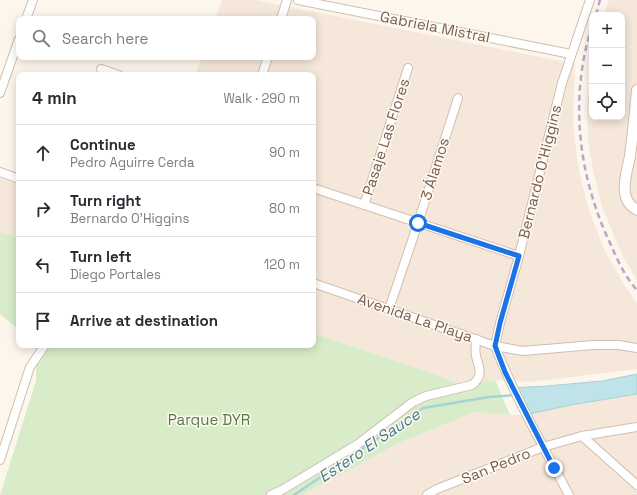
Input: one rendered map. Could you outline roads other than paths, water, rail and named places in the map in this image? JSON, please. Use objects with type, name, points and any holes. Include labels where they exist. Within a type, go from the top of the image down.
[{"type":"street","points":[[27,16],[33,0]]},
{"type":"street","points":[[282,16],[287,0]]},
{"type":"street","name":"Gabriela Mistral","points":[[298,0],[571,54]]},
{"type":"street","name":"Bernardo O'Higgins","points":[[495,346],[562,83],[590,0]]},
{"type":"street","points":[[0,91],[16,47]]},
{"type":"street","points":[[263,72],[267,60]]},
{"type":"street","name":"Pasaje Las Flores","points":[[364,205],[408,68]]},
{"type":"street","points":[[102,69],[110,72]]},
{"type":"street","points":[[634,208],[625,197],[624,189],[630,155],[637,90]]},
{"type":"street","name":"3 Álamos","points":[[389,309],[458,98]]},
{"type":"street","points":[[0,172],[16,178]]},
{"type":"street","points":[[316,189],[519,256]]},
{"type":"street","name":"Avenida La Playa","points":[[316,284],[495,346],[523,351],[619,344],[637,348]]},
{"type":"street","points":[[271,495],[282,490],[358,444],[413,402],[426,396],[472,385],[480,374],[475,352],[477,339]]},
{"type":"street","points":[[495,346],[505,372],[568,495]]},
{"type":"street","points":[[0,460],[30,367],[43,348]]},
{"type":"street","name":"San Pedro","points":[[427,495],[437,489],[543,447],[582,436],[637,427]]},
{"type":"street","points":[[582,436],[637,485]]},
{"type":"water","points":[[637,374],[637,394],[571,405],[524,415],[510,388],[602,381]]},
{"type":"waterway","name":"Estero El Sauce","points":[[294,495],[423,408],[489,397],[515,395]]},
{"type":"railway","points":[[597,12],[600,0]]},
{"type":"railway","points":[[589,38],[581,81],[579,108],[580,136],[584,163],[590,191],[599,217],[622,268],[637,290]]},
{"type":"park label","name":"Parque DYR","points":[[209,420]]}]
